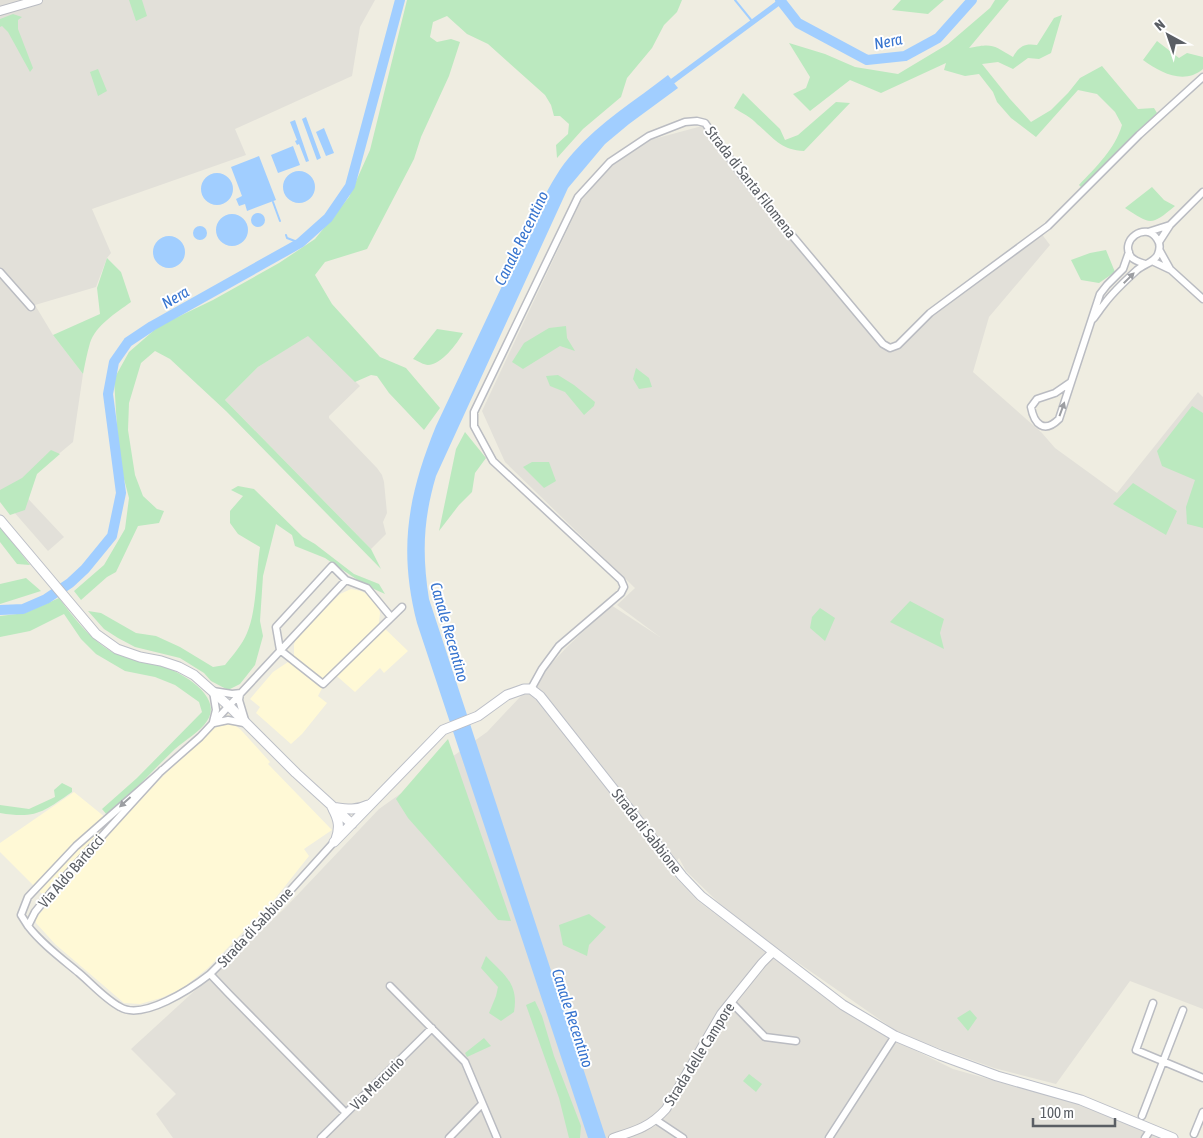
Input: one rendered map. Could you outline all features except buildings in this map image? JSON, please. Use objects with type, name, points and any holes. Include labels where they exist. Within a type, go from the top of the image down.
[{"type":"main road","points":[[0,520],[96,634],[117,649],[179,667],[194,675],[352,824]]},
{"type":"main road","name":"Strada di Sabbione","points":[[334,842],[443,730],[473,719],[507,696],[524,688],[531,689],[540,696],[682,876],[701,896],[843,1005],[895,1036],[940,1055],[997,1076],[1082,1100],[1173,1138]]},
{"type":"main road","points":[[332,807],[349,810],[359,809],[374,802]]},
{"type":"main road","points":[[332,807],[337,816],[339,830],[334,842]]},
{"type":"street","points":[[0,11],[38,0]]},
{"type":"street","name":"Strada di Santa Filomena","points":[[531,689],[542,669],[559,646],[621,593],[624,587],[621,580],[493,461],[474,426],[474,412],[578,197],[610,162],[650,136],[685,122],[697,120],[705,123],[743,177],[883,344],[890,348],[898,345],[930,313],[1048,226],[1139,135],[1203,77]]},
{"type":"street","points":[[1159,242],[1170,225],[1203,192]]},
{"type":"street","points":[[1145,264],[1132,258],[1129,252],[1128,244],[1132,237],[1139,232],[1147,232],[1170,225]]},
{"type":"street","points":[[1147,232],[1154,235],[1159,242],[1160,252],[1171,270],[1203,299]]},
{"type":"street","points":[[1071,382],[1055,393],[1037,398],[1030,407],[1033,418],[1039,425],[1047,427],[1058,419],[1071,382],[1092,320],[1100,294],[1122,269],[1129,252]]},
{"type":"street","points":[[1092,320],[1116,292],[1160,252]]},
{"type":"street","points":[[1152,261],[1171,270]]},
{"type":"street","points":[[0,272],[31,307]]},
{"type":"street","points":[[1106,285],[1116,292]]},
{"type":"street","points":[[391,617],[367,588],[346,580],[332,566],[276,627],[280,650],[323,684],[402,607]]},
{"type":"street","name":"Via Aldo Bartocci","points":[[28,926],[21,915],[28,897],[76,846],[213,723],[346,580]]},
{"type":"street","points":[[212,691],[232,694],[241,693],[240,707],[246,723]]},
{"type":"street","points":[[212,691],[216,710],[213,723],[228,720],[246,723]]},
{"type":"street","name":"Via Aldo Bartocci","points":[[28,926],[35,912],[52,891],[162,770]]},
{"type":"street","name":"Strada di Sabbione","points":[[28,926],[57,955],[122,1008],[142,1010],[178,996],[210,974],[260,924],[334,842]]},
{"type":"street","name":"Strada delle Campore","points":[[612,1138],[644,1128],[656,1120],[666,1109],[721,1014],[773,952]]},
{"type":"street","name":"Strada di Sabbione","points":[[210,974],[346,1112]]},
{"type":"street","points":[[390,986],[465,1062],[496,1138]]},
{"type":"street","points":[[731,1002],[765,1037],[796,1042]]},
{"type":"street","points":[[1153,1003],[1136,1050],[1203,1078]]},
{"type":"street","points":[[1142,1116],[1183,1010]]},
{"type":"street","name":"Via Mercurio","points":[[321,1138],[432,1028]]},
{"type":"street","points":[[829,1138],[895,1036]]},
{"type":"street","points":[[448,1138],[482,1104]]},
{"type":"street","points":[[1194,1134],[1203,1112]]},
{"type":"street","points":[[656,1120],[683,1138]]},
{"type":"street","points":[[1145,1138],[1151,1129]]},
{"type":"shaded area","points":[[0,0],[375,0],[360,27],[352,76],[235,129],[246,155],[92,209],[111,253],[107,258],[96,287],[35,305],[53,335],[83,374],[73,442],[18,488],[64,537],[48,551],[0,496]]},
{"type":"shaded area","points":[[702,126],[793,243],[893,351],[934,314],[1041,233],[1050,245],[989,317],[973,372],[1042,433],[1055,448],[1117,493],[1198,392],[1203,397],[1203,1009],[1130,981],[1056,1084],[994,1068],[902,1035],[774,946],[720,904],[686,871],[679,858],[669,871],[698,901],[837,1006],[886,1036],[953,1069],[1078,1104],[1161,1138],[173,1138],[156,1114],[176,1094],[131,1049],[284,909],[379,809],[487,732],[567,647],[611,605],[660,637],[617,605],[635,588],[505,462],[482,411],[581,201],[611,165],[650,140]]},
{"type":"shaded area","points":[[308,335],[360,386],[329,418],[382,475],[387,513],[383,522],[386,534],[371,549],[225,400],[258,367]]},
{"type":"shaded area","points":[[351,589],[361,591],[373,597],[378,604],[380,613],[379,623],[408,651],[384,673],[380,668],[355,692],[331,671],[318,696],[327,703],[302,734],[291,744],[256,713],[260,707],[250,699],[273,672],[294,658],[294,644],[298,635],[340,594]]},
{"type":"shaded area","points":[[231,722],[241,730],[270,762],[268,764],[332,830],[304,849],[309,856],[274,900],[208,968],[183,988],[161,998],[140,1004],[124,1003],[55,944],[36,923],[36,918],[50,902],[0,852],[0,843],[74,792],[116,826],[166,773],[216,727]]},
{"type":"green space","points":[[129,0],[142,0],[147,16],[136,21]]},
{"type":"green space","points":[[407,0],[682,0],[677,12],[664,25],[652,48],[627,78],[621,97],[583,129],[557,158],[556,145],[568,134],[569,124],[560,116],[554,116],[551,105],[545,95],[488,44],[467,34],[447,16],[433,22],[430,37],[437,42],[451,39],[460,42],[449,76],[421,137],[414,159],[367,249],[325,262],[315,275],[332,304],[380,357],[406,368],[440,408],[424,430],[389,393],[377,376],[371,375],[355,382],[308,336],[258,367],[225,400],[371,549],[381,569],[226,411],[170,359],[155,351],[141,363],[129,403],[128,430],[135,475],[143,496],[157,509],[164,511],[159,523],[138,526],[116,572],[107,577],[81,600],[74,591],[104,565],[125,529],[129,498],[119,460],[114,379],[129,352],[159,326],[213,300],[279,263],[315,239],[349,197],[370,150]]},
{"type":"green space","points":[[901,0],[944,0],[928,14],[892,10]]},
{"type":"green space","points":[[995,0],[1009,0],[969,48],[988,45],[1013,57],[1023,46],[1029,44],[1037,45],[1054,18],[1062,15],[1051,53],[1039,59],[1028,58],[1013,69],[998,62],[982,64],[1031,122],[1051,110],[1080,78],[1102,66],[1138,109],[1154,108],[1157,113],[1084,190],[1079,185],[1110,150],[1122,125],[1115,112],[1097,94],[1078,90],[1036,137],[1011,118],[997,102],[993,92],[979,74],[965,76],[944,70],[946,63],[881,93],[850,80],[810,111],[793,94],[806,88],[810,77],[789,43],[825,54],[855,67],[898,74],[948,44],[990,8]]},
{"type":"green space","points":[[13,14],[22,17],[18,20],[18,29],[33,68],[30,72],[8,32],[2,26],[0,27],[0,19]]},
{"type":"green space","points":[[1157,41],[1179,58],[1187,53],[1203,57],[1203,69],[1196,74],[1180,77],[1165,73],[1150,65],[1143,60]]},
{"type":"green space","points":[[98,69],[107,91],[98,96],[90,72]]},
{"type":"green space","points":[[743,93],[780,129],[785,140],[798,135],[836,102],[850,103],[804,151],[783,146],[752,119],[734,108]]},
{"type":"green space","points":[[1152,187],[1164,200],[1175,206],[1161,217],[1151,221],[1140,218],[1125,208]]},
{"type":"green space","points":[[1106,250],[1115,272],[1099,283],[1081,280],[1071,260],[1090,253]]},
{"type":"green space","points":[[107,258],[121,272],[131,302],[107,320],[93,337],[83,374],[53,335],[100,314],[97,288]]},
{"type":"green space","points":[[566,326],[567,338],[575,351],[560,346],[523,369],[512,362],[524,343],[549,328]]},
{"type":"green space","points":[[437,329],[463,333],[453,348],[438,362],[428,365],[413,359]]},
{"type":"green space","points":[[636,368],[649,378],[652,387],[639,389],[633,379]]},
{"type":"green space","points":[[558,375],[595,402],[594,406],[584,415],[565,392],[550,386],[546,376]]},
{"type":"green space","points":[[1192,406],[1203,413],[1203,528],[1187,524],[1186,507],[1195,480],[1162,466],[1157,451]]},
{"type":"green space","points":[[465,432],[486,458],[475,473],[472,492],[459,505],[439,531],[456,449]]},
{"type":"green space","points":[[51,450],[60,454],[37,474],[25,510],[10,515],[0,502],[0,490],[22,478]]},
{"type":"green space","points":[[532,462],[549,462],[556,481],[544,488],[523,467]]},
{"type":"green space","points":[[1133,483],[1177,511],[1166,535],[1113,504]]},
{"type":"green space","points":[[238,486],[254,489],[303,537],[354,574],[379,584],[385,594],[365,585],[325,558],[295,546],[292,535],[276,524],[263,576],[260,621],[263,636],[255,665],[240,684],[228,690],[211,681],[204,673],[180,658],[135,647],[118,638],[104,629],[88,611],[101,613],[136,633],[156,636],[180,647],[213,667],[225,665],[243,642],[253,614],[260,547],[238,534],[230,523],[230,511],[243,496],[231,490]]},
{"type":"green space","points":[[0,526],[30,565],[17,564],[0,542]]},
{"type":"green space","points":[[26,578],[41,591],[0,604],[0,584]]},
{"type":"green space","points":[[59,598],[83,628],[104,647],[123,656],[165,667],[186,677],[204,693],[211,711],[204,725],[175,749],[107,815],[102,809],[137,778],[202,712],[199,702],[175,685],[155,677],[125,671],[96,654],[81,639],[64,614],[30,631],[0,637],[0,616],[25,613]]},
{"type":"green space","points":[[910,601],[944,619],[940,633],[944,649],[890,622]]},
{"type":"green space","points":[[820,608],[835,618],[825,641],[810,628],[812,617]]},
{"type":"green space","points":[[448,739],[511,921],[498,920],[408,818],[396,799]]},
{"type":"green space","points":[[62,783],[72,788],[72,792],[46,809],[22,815],[0,813],[0,805],[29,809],[55,797],[54,790]]},
{"type":"green space","points":[[589,914],[606,927],[589,945],[587,956],[563,945],[559,925]]},
{"type":"green space","points":[[486,956],[509,980],[514,994],[514,1012],[501,1021],[489,1013],[498,987],[481,968]]},
{"type":"green space","points":[[535,1001],[581,1126],[580,1138],[569,1138],[559,1098],[526,1005]]},
{"type":"green space","points":[[970,1010],[977,1018],[968,1031],[957,1018]]},
{"type":"green space","points":[[484,1038],[491,1046],[467,1057],[465,1053]]},
{"type":"green space","points":[[749,1074],[762,1084],[756,1092],[743,1081]]},
{"type":"water","points":[[668,75],[671,79],[668,84],[674,83],[678,88],[605,144],[568,188],[436,476],[426,522],[425,567],[429,599],[606,1138],[588,1138],[417,623],[411,596],[407,546],[413,499],[426,451],[436,426],[552,182],[568,158],[595,131]]},
{"type":"water","points":[[306,117],[321,158],[317,160],[302,119]]},
{"type":"water","points":[[295,120],[309,161],[306,162],[299,144],[297,145],[295,141],[297,140],[290,122]]},
{"type":"water","points":[[324,128],[334,153],[326,156],[316,132]]},
{"type":"water","points":[[293,146],[300,165],[278,173],[271,155]]},
{"type":"water","points":[[259,156],[276,200],[247,211],[245,204],[239,206],[236,199],[242,196],[231,167]]},
{"type":"water","points":[[299,171],[305,172],[310,176],[314,181],[314,193],[310,198],[305,202],[299,203],[293,202],[288,198],[284,193],[283,187],[284,181],[288,176],[293,172]]},
{"type":"water","points":[[217,173],[223,174],[228,178],[232,183],[232,195],[228,200],[223,204],[217,205],[211,204],[206,200],[202,195],[201,189],[202,183],[206,178],[211,174]]},
{"type":"water","points":[[255,213],[261,213],[265,220],[261,227],[255,227],[251,223],[251,217]]},
{"type":"water","points":[[232,214],[238,215],[243,219],[247,224],[247,236],[243,241],[238,245],[232,246],[226,245],[221,241],[217,236],[216,230],[217,224],[221,219],[226,215]]},
{"type":"water","points":[[197,226],[203,226],[207,233],[203,240],[197,240],[193,236],[193,230]]},
{"type":"water","points":[[169,236],[175,237],[180,241],[184,246],[184,258],[180,263],[175,267],[169,268],[163,267],[158,263],[154,258],[153,252],[154,246],[158,241],[163,237]]},
{"type":"waterway","name":"Nera","points":[[0,610],[23,609],[46,599],[70,583],[85,569],[112,536],[121,493],[108,394],[114,362],[128,342],[152,326],[300,243],[328,218],[350,186],[400,0]]},
{"type":"waterway","name":"Canale Recentino","points":[[735,0],[752,21]]},
{"type":"waterway","name":"Nera","points":[[780,0],[798,23],[867,60],[905,56],[938,38],[972,0]]},
{"type":"waterway","name":"Canale Recentino","points":[[662,89],[781,1]]},
{"type":"waterway","points":[[273,202],[280,221]]},
{"type":"waterway","points":[[286,235],[287,238],[300,243]]}]
